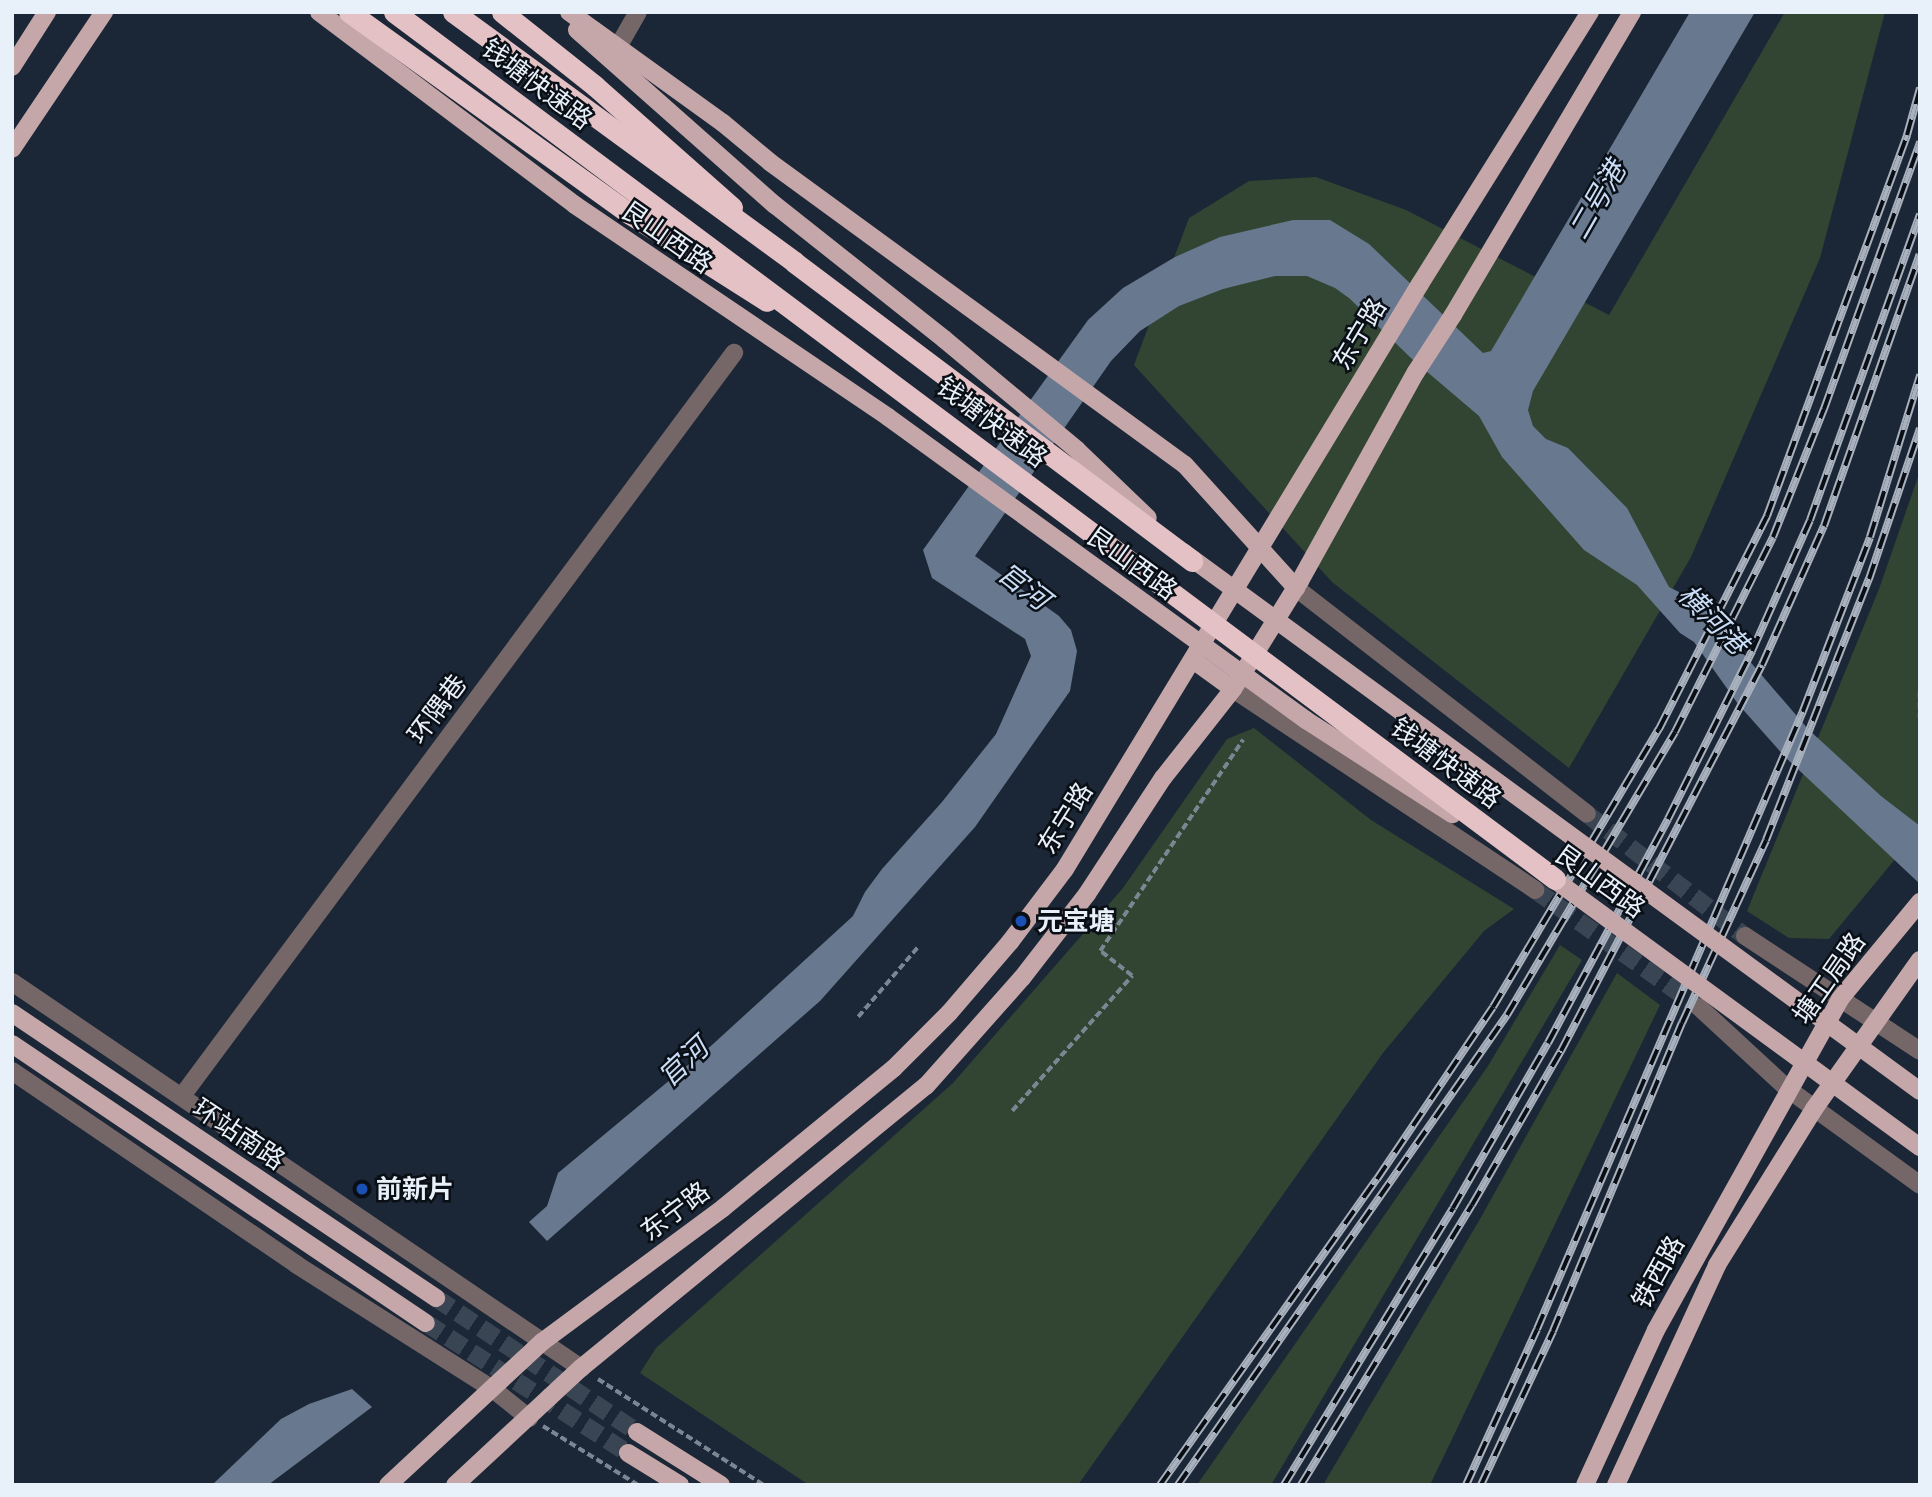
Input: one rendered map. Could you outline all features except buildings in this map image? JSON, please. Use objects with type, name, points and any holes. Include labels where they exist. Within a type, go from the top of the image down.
[{"type":"highway","points":[[349,12],[630,214],[880,373]]},
{"type":"highway","name":"钱塘快速路","points":[[394,12],[1555,879]]},
{"type":"highway","name":"钱塘快速路","points":[[453,12],[794,261],[1192,561]]},
{"type":"highway","points":[[502,12],[595,86],[794,261]]},
{"type":"main road","points":[[12,67],[47,12]]},
{"type":"main road","points":[[12,149],[104,12]]},
{"type":"main road","name":"艮山西路","points":[[319,12],[575,205],[888,417],[1306,720],[1555,879],[1920,1147]]},
{"type":"main road","name":"艮山西路","points":[[557,12],[775,205],[944,339],[1077,450],[1192,561],[1920,1091]]},
{"type":"main road","name":"艮山西路","points":[[569,12],[1185,465],[1262,547],[1296,588]]},
{"type":"main road","name":"东宁路","points":[[388,1485],[494,1390],[542,1342],[732,1201],[894,1068],[949,1013],[1010,942],[1065,869],[1385,341],[1590,12]]},
{"type":"main road","points":[[455,1485],[581,1368],[926,1086],[1030,968],[1087,894],[1163,778],[1233,689],[1296,588],[1416,372],[1453,315],[1632,12]]},
{"type":"main road","points":[[1193,660],[1233,689]]},
{"type":"main road","name":"塘工局路","points":[[1788,1089],[1840,999],[1920,902]]},
{"type":"main road","points":[[1814,1109],[1920,960]]},
{"type":"main road","name":"环站南路","points":[[12,1013],[436,1298]]},
{"type":"main road","name":"环站南路","points":[[12,1044],[426,1323]]},
{"type":"main road","name":"铁西路","points":[[1585,1485],[1656,1330],[1788,1089]]},
{"type":"main road","name":"铁西路","points":[[1616,1485],[1717,1265],[1814,1109]]},
{"type":"main road","points":[[637,1432],[721,1485]]},
{"type":"main road","points":[[628,1452],[680,1485]]},
{"type":"street","points":[[618,47],[638,12]]},
{"type":"street","name":"环隅巷","points":[[181,1096],[734,353]]},
{"type":"street","name":"艮山西路","points":[[1296,588],[1587,814]]},
{"type":"street","name":"艮山西路","points":[[1233,689],[1535,890]]},
{"type":"street","points":[[1745,936],[1920,1051]]},
{"type":"street","points":[[12,982],[581,1368]]},
{"type":"street","points":[[1699,1007],[1788,1089],[1920,1185]]},
{"type":"street","points":[[12,1071],[297,1265],[494,1390],[529,1418]]},
{"type":"path","points":[[1920,692],[1920,718]]},
{"type":"path","points":[[1012,1111],[1132,976],[1100,951],[1243,740]]},
{"type":"path","points":[[858,1017],[918,947]]},
{"type":"path","points":[[581,1368],[764,1485]]},
{"type":"path","points":[[529,1418],[638,1485]]},
{"type":"green space","points":[[1785,12],[1885,12],[1820,258],[1691,557],[1569,768],[1332,582],[1134,365],[1189,218],[1249,181],[1316,177],[1406,210],[1609,315]]},
{"type":"green space","points":[[1920,471],[1920,829],[1829,939],[1789,938],[1747,911],[1879,589]]},
{"type":"green space","points":[[1254,728],[1371,820],[1514,909],[1484,931],[1383,1053],[1078,1485],[809,1485],[640,1373],[656,1348],[953,1083],[1123,888],[1227,739]]},
{"type":"green space","points":[[1560,945],[1582,960],[1271,1485],[1197,1485],[1488,1066]]},
{"type":"green space","points":[[1617,973],[1660,1005],[1430,1485],[1323,1485],[1480,1219]]},
{"type":"water","points":[[1690,12],[1755,12],[1533,391],[1528,410],[1533,426],[1546,439],[1568,448],[1627,508],[1669,587],[1699,602],[1808,729],[1881,796],[1920,826],[1920,884],[1785,757],[1738,704],[1694,642],[1680,633],[1637,585],[1584,550],[1502,457],[1479,416],[1412,359],[1349,298],[1335,288],[1307,276],[1275,276],[1223,289],[1179,306],[1140,331],[1111,361],[975,556],[1059,616],[1071,630],[1077,651],[1070,691],[975,827],[820,1001],[547,1241],[529,1222],[547,1206],[558,1173],[712,1045],[853,916],[865,892],[882,869],[942,802],[996,734],[1031,656],[1025,639],[932,578],[923,550],[1088,320],[1123,288],[1175,257],[1220,237],[1293,220],[1330,220],[1369,244],[1483,353],[1491,351]]},
{"type":"water","points":[[352,1389],[372,1407],[268,1485],[212,1485],[281,1419],[309,1404]]},
{"type":"tunnel","points":[[1587,814],[1745,936]]},
{"type":"tunnel","points":[[1535,890],[1699,1007]]},
{"type":"tunnel","points":[[436,1298],[637,1432]]},
{"type":"tunnel","points":[[426,1323],[628,1453]]},
{"type":"railway","points":[[1160,1485],[1377,1179],[1493,1007],[1659,729],[1767,516],[1907,135],[1920,88]]},
{"type":"railway","points":[[1178,1485],[1507,1015],[1675,732],[1773,537],[1824,409],[1920,142]]},
{"type":"railway","points":[[1284,1485],[1453,1208],[1548,1043],[1668,819],[1752,651],[1810,520],[1920,214]]},
{"type":"railway","points":[[1301,1485],[1472,1205],[1561,1051],[1762,665],[1824,526],[1920,254]]},
{"type":"railway","points":[[1466,1485],[1537,1329],[1803,711],[1870,537],[1920,375]]},
{"type":"railway","points":[[1481,1485],[1553,1331],[1682,1023],[1766,840],[1869,579],[1920,428]]},
{"type":"place","name":"元宝塘","points":[[1021,921]]},
{"type":"place","name":"前新片","points":[[362,1189]]},
{"type":"water label","name":"二号港","points":[[1597,200]]},
{"type":"water label","name":"官河","points":[[1024,586]]},
{"type":"water label","name":"横河港","points":[[1713,619]]},
{"type":"water label","name":"官河","points":[[683,1062]]}]
